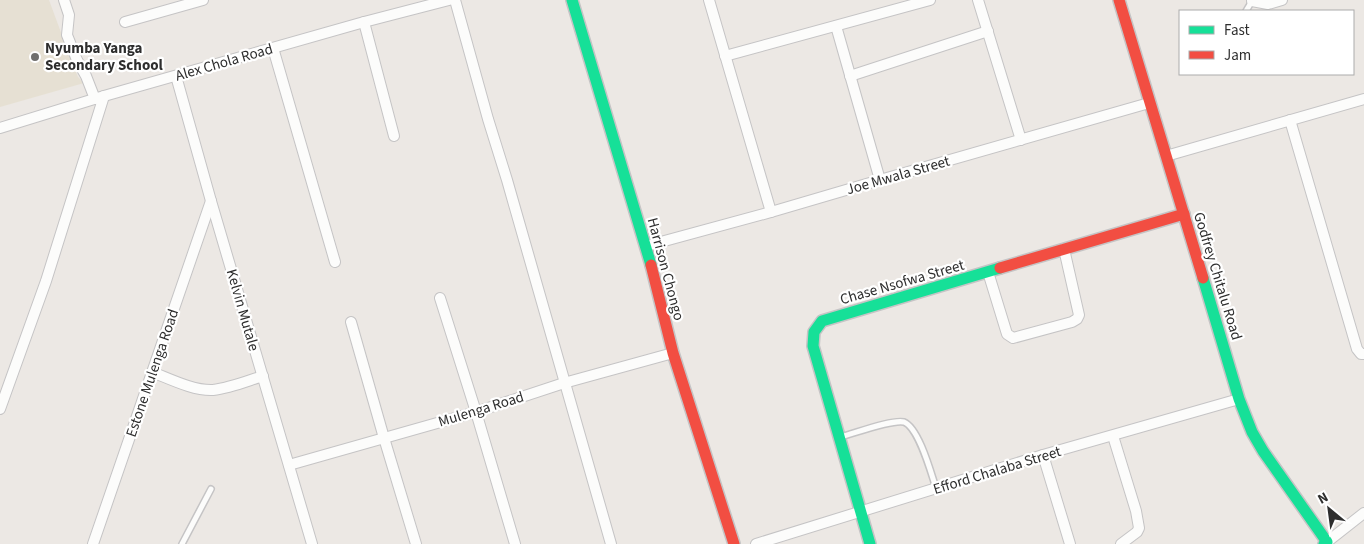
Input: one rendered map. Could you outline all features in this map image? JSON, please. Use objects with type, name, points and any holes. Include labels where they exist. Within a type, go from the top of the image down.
[{"type":"street","points":[[0,409],[46,281],[100,97],[76,60],[67,34],[68,15],[64,0]]},
{"type":"street","points":[[125,22],[203,0]]},
{"type":"street","points":[[455,0],[611,544]]},
{"type":"street","name":"Harrison Chongo","points":[[572,0],[646,246],[673,353],[734,544]]},
{"type":"street","points":[[709,0],[771,212]]},
{"type":"street","points":[[725,56],[930,0]]},
{"type":"street","points":[[978,0],[1021,140]]},
{"type":"street","name":"Godfrey Chitalu Road","points":[[1119,0],[1239,399],[1252,432],[1263,451],[1326,543]]},
{"type":"street","points":[[1252,1],[1268,4],[1282,0]]},
{"type":"street","name":"Alex Chola Road","points":[[0,128],[100,97],[443,1]]},
{"type":"street","points":[[364,22],[394,136]]},
{"type":"street","points":[[836,26],[880,180]]},
{"type":"street","points":[[850,76],[988,31]]},
{"type":"street","points":[[273,48],[335,262]]},
{"type":"street","name":"Kelvin Mutale","points":[[176,76],[312,544]]},
{"type":"street","points":[[1166,156],[1364,98]]},
{"type":"street","name":"Joe Mwala Street","points":[[646,246],[1150,103]]},
{"type":"street","points":[[1290,120],[1357,349],[1361,354],[1364,354]]},
{"type":"street","name":"Estone Mulenga Road","points":[[93,544],[211,201]]},
{"type":"street","name":"Chase Nsofwa Street","points":[[870,544],[813,346],[814,332],[822,321],[1184,214]]},
{"type":"street","points":[[988,272],[1007,334],[1013,338],[1072,322],[1079,315],[1064,249]]},
{"type":"street","points":[[440,298],[515,544]]},
{"type":"street","points":[[352,322],[416,544]]},
{"type":"street","name":"Mulenga Road","points":[[289,465],[673,353]]},
{"type":"street","points":[[152,372],[206,390],[224,388],[263,376]]},
{"type":"street","name":"Efford Chalaba Street","points":[[756,544],[1043,455],[1239,399]]},
{"type":"street","points":[[1113,436],[1136,510],[1139,528],[1137,532],[1121,544]]},
{"type":"street","points":[[1043,455],[1070,544]]},
{"type":"street","points":[[1326,543],[1364,513]]},
{"type":"lane","points":[[839,438],[891,422],[904,422],[913,429],[918,437],[937,489]]},
{"type":"lane","points":[[182,544],[211,489]]},
{"type":"shaded area","name":"Nyumba Yanga Secondary School","points":[[0,0],[49,0],[78,77],[84,83],[0,107]]},
{"type":"traffic: fast","points":[[572,0],[651,265]]},
{"type":"traffic: fast","points":[[870,544],[813,346],[814,332],[822,321],[1000,268]]},
{"type":"traffic: fast","points":[[1203,278],[1239,399],[1252,432],[1263,451],[1327,542],[1324,544]]},
{"type":"traffic: jam","points":[[1119,0],[1203,278]]},
{"type":"traffic: jam","points":[[1000,268],[1184,214]]},
{"type":"traffic: jam","points":[[651,265],[673,353],[734,544]]},
{"type":"place","name":"Nyumba Yanga Secondary School","points":[[35,57]]}]
